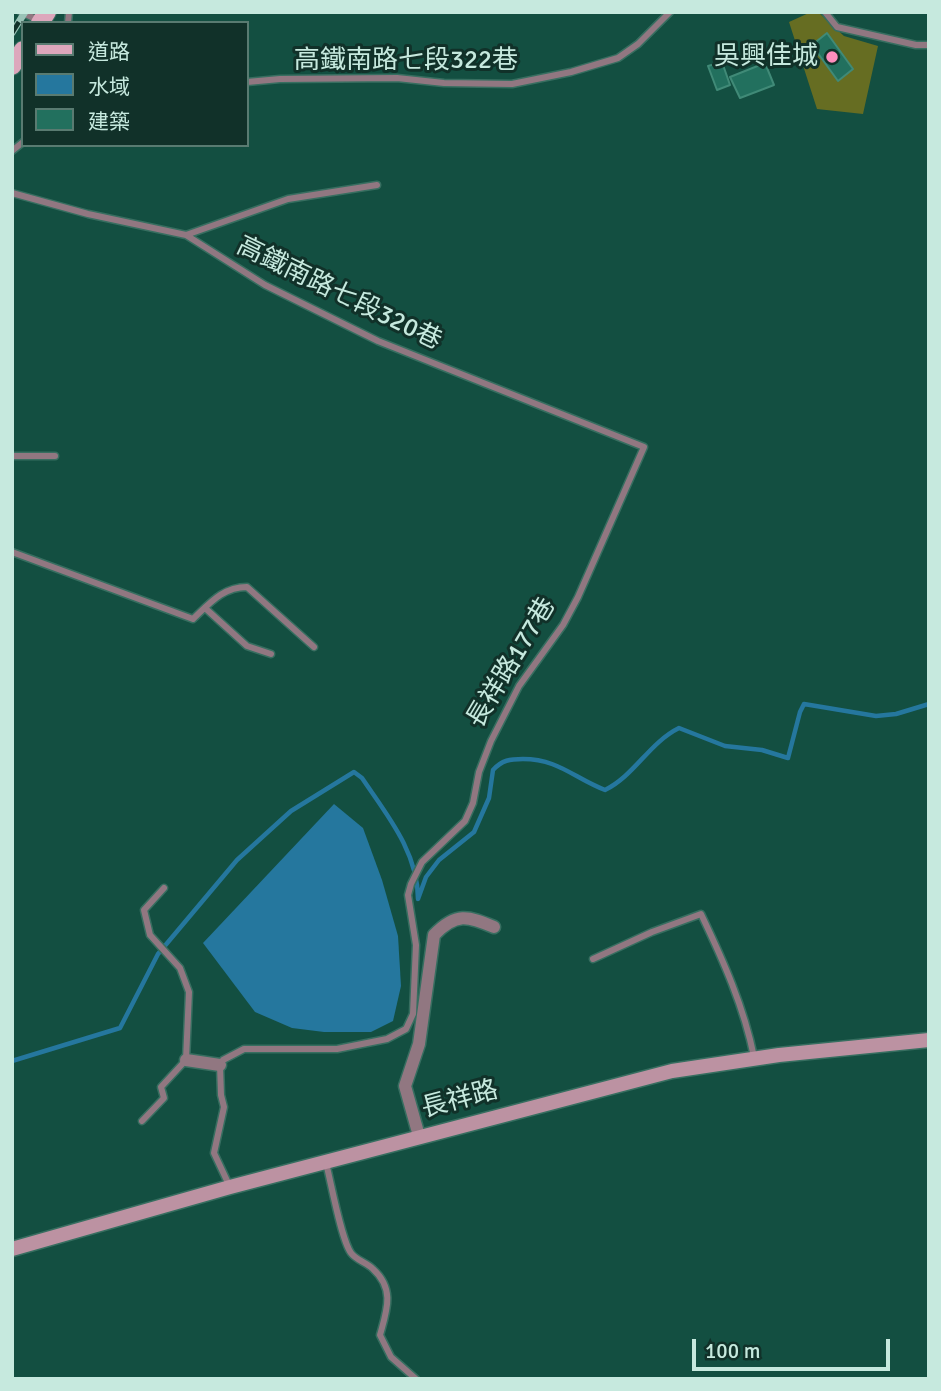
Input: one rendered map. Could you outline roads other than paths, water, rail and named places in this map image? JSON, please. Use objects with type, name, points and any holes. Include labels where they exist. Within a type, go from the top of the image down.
[{"type":"street","points":[[419,1136],[405,1086],[419,1044],[435,934],[444,925],[471,917],[494,927]]},
{"type":"street","name":"長祥路","points":[[12,1249],[325,1161],[672,1071],[929,1040]]},
{"type":"street","points":[[187,1060],[220,1065]]},
{"type":"lane","points":[[21,12],[42,20]]},
{"type":"lane","name":"高鐵南路七段322巷","points":[[248,82],[397,78],[444,83],[512,84],[571,72],[618,58],[638,44],[670,12]]},
{"type":"lane","points":[[825,12],[837,27],[916,46],[929,45]]},
{"type":"lane","points":[[186,235],[288,200],[377,185]]},
{"type":"lane","name":"高鐵南路七段320巷","points":[[12,192],[88,214],[186,235],[265,285],[378,341],[644,447]]},
{"type":"lane","name":"長祥路177巷","points":[[220,1065],[227,1056],[244,1049],[337,1049],[387,1039],[406,1030],[413,1014],[416,945],[408,895],[411,884],[422,862],[465,821],[491,741],[519,686],[563,625],[644,447]]},
{"type":"lane","points":[[12,456],[55,456]]},
{"type":"lane","points":[[12,552],[193,619],[224,591],[247,587],[314,647]]},
{"type":"lane","points":[[205,608],[247,646],[271,654]]},
{"type":"lane","points":[[142,1121],[164,1098],[161,1087],[187,1060],[189,992],[186,981],[164,948],[150,935],[144,910],[164,888]]},
{"type":"lane","points":[[593,959],[652,932],[701,914],[748,1026],[754,1059]]},
{"type":"lane","points":[[220,1065],[224,1107],[214,1153],[230,1187]]},
{"type":"lane","points":[[325,1161],[345,1237],[352,1253],[374,1270],[388,1288],[388,1305],[380,1335],[391,1357],[416,1379]]},
{"type":"water","points":[[334,804],[363,828],[398,936],[401,986],[393,1021],[371,1032],[324,1032],[292,1028],[255,1012],[203,943]]},
{"type":"waterway","points":[[12,1061],[120,1028],[158,954],[237,860],[291,811],[354,772],[362,778],[391,820],[407,850],[417,882],[418,899],[426,877],[439,860],[474,832],[489,798],[493,770],[506,761],[523,759],[546,762],[605,790],[625,777],[659,742],[679,728],[725,746],[762,750],[788,758],[804,704],[876,716],[896,714],[929,704]]},
{"type":"railway","points":[[12,33],[25,12]]},
{"type":"place","name":"吳興佳城","points":[[832,57]]}]
